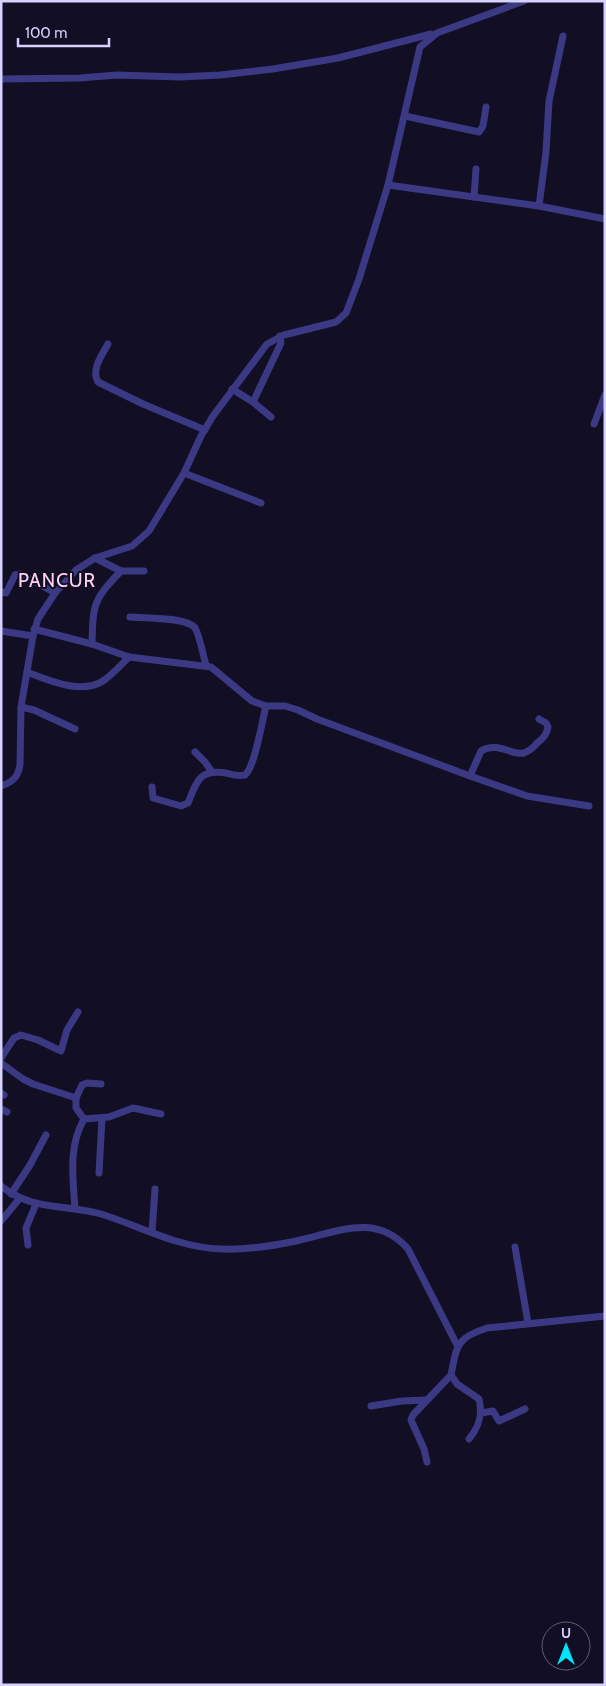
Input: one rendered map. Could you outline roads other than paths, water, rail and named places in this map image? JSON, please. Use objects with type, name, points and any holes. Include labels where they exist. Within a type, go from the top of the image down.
[{"type":"street","points":[[1,78],[80,78],[117,75],[180,77],[273,69],[338,58],[436,33],[524,1]]},
{"type":"street","points":[[1,786],[11,782],[19,773],[21,707],[34,633],[38,618],[55,594],[76,570],[95,558],[132,546],[138,542],[156,521],[184,473],[205,430],[232,389],[264,348],[280,336],[336,322],[346,313],[359,279],[388,185],[420,47],[436,33]]},
{"type":"street","points":[[539,206],[545,161],[549,101],[564,36]]},
{"type":"street","points":[[405,116],[479,132],[484,126],[486,107]]},
{"type":"street","points":[[474,197],[476,169]]},
{"type":"street","points":[[388,185],[539,206],[605,220]]},
{"type":"street","points":[[253,402],[281,343],[280,336]]},
{"type":"street","points":[[108,344],[95,369],[98,382],[143,404],[205,430]]},
{"type":"street","points":[[232,389],[253,402],[271,417]]},
{"type":"street","points":[[594,424],[605,395]]},
{"type":"street","points":[[184,473],[261,503]]},
{"type":"street","points":[[95,558],[120,571],[144,571]]},
{"type":"street","points":[[92,644],[93,617],[96,603],[106,586],[120,571]]},
{"type":"street","points":[[1,592],[6,593],[14,575],[22,574],[55,594]]},
{"type":"street","points":[[130,618],[182,621],[191,624],[196,629],[206,666]]},
{"type":"street","points":[[1,631],[34,633],[92,644],[130,657],[206,666],[215,670],[252,701],[266,706],[278,705],[298,710],[527,796],[589,806]]},
{"type":"street","points":[[27,672],[72,687],[92,685],[103,681],[130,657]]},
{"type":"street","points":[[152,787],[153,798],[181,806],[188,803],[196,784],[203,774],[212,772],[240,776],[248,773],[255,756],[266,706]]},
{"type":"street","points":[[21,707],[34,710],[74,729]]},
{"type":"street","points":[[470,776],[483,749],[497,748],[521,753],[536,745],[542,739],[548,727],[546,723],[539,719]]},
{"type":"street","points":[[195,752],[212,772]]},
{"type":"street","points":[[1,1058],[14,1038],[21,1035],[26,1035],[61,1051],[67,1030],[78,1012]]},
{"type":"street","points":[[1,1063],[22,1079],[76,1098]]},
{"type":"street","points":[[84,1119],[76,1108],[76,1098],[82,1085],[87,1083],[101,1084]]},
{"type":"street","points":[[84,1119],[114,1116],[133,1108],[161,1114]]},
{"type":"street","points":[[99,1172],[102,1118]]},
{"type":"street","points":[[75,1209],[72,1159],[75,1140],[84,1119]]},
{"type":"street","points":[[11,1194],[30,1165],[46,1135]]},
{"type":"street","points":[[1,1186],[11,1194],[36,1204],[100,1214],[171,1239],[219,1249],[237,1249],[297,1241],[346,1228],[381,1230],[400,1240],[408,1249],[458,1345]]},
{"type":"street","points":[[152,1232],[155,1189]]},
{"type":"street","points":[[1,1221],[20,1198]]},
{"type":"street","points":[[28,1245],[26,1228],[36,1204]]},
{"type":"street","points":[[514,1247],[528,1323]]},
{"type":"street","points":[[427,1462],[424,1449],[411,1420],[413,1414],[451,1375],[458,1345],[464,1339],[487,1328],[605,1316]]},
{"type":"street","points":[[451,1375],[457,1384],[479,1399],[482,1413],[477,1428],[469,1440]]},
{"type":"street","points":[[371,1406],[402,1401],[426,1400]]},
{"type":"street","points":[[482,1413],[493,1410],[499,1421],[525,1409]]},
{"type":"district","name":"PANCUR","points":[[57,580]]}]
